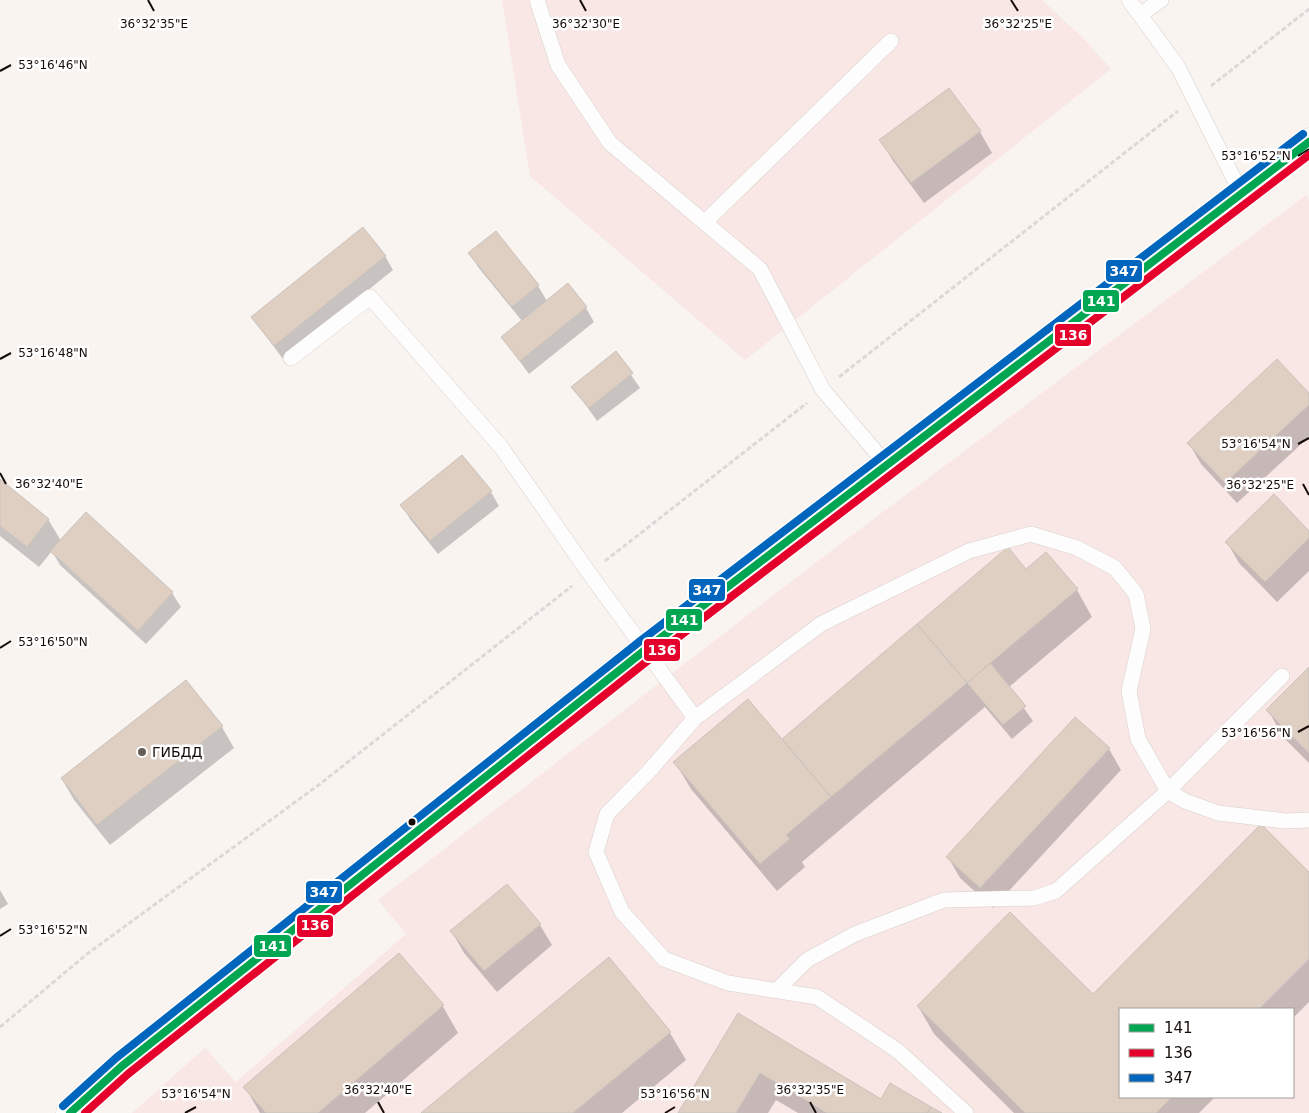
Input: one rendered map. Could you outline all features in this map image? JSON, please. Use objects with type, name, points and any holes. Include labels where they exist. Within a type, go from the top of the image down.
[{"type":"main road","points":[[70,1113],[122,1066],[646,650],[1309,142]]},
{"type":"lane","points":[[537,0],[558,65],[610,143],[760,269],[823,390],[887,465]]},
{"type":"lane","points":[[1129,0],[1178,67],[1242,194]]},
{"type":"lane","points":[[1140,15],[1161,0]]},
{"type":"lane","points":[[705,222],[891,42]]},
{"type":"lane","points":[[291,358],[370,296],[501,447],[589,573],[695,718]]},
{"type":"lane","points":[[966,1113],[898,1050],[817,997],[728,983],[664,959],[622,912],[596,852],[606,814],[651,769],[695,718],[821,624],[969,551],[1031,534],[1077,548],[1115,568],[1136,594],[1143,629],[1129,691],[1138,739],[1168,791],[1218,813],[1286,821],[1309,820]]},
{"type":"lane","points":[[777,990],[806,960],[855,934],[944,900],[1034,898],[1056,891],[1168,791],[1282,676]]},
{"type":"path","points":[[0,1027],[87,954],[320,784],[1309,9]]},
{"type":"shaded area","points":[[502,0],[1042,0],[1083,38],[1111,69],[745,360],[530,176]]},
{"type":"shaded area","points":[[1306,195],[1309,200],[1309,1113],[132,1113],[205,1048],[236,1082],[406,934],[378,900],[836,547]]},
{"type":"building","points":[[949,88],[981,131],[911,183],[879,140]]},
{"type":"building","points":[[363,227],[386,256],[274,346],[251,317]]},
{"type":"building","points":[[496,231],[539,285],[512,307],[468,253]]},
{"type":"building","points":[[568,283],[587,307],[520,361],[501,337]]},
{"type":"building","points":[[616,351],[633,373],[589,408],[571,387]]},
{"type":"building","points":[[1277,359],[1309,393],[1309,405],[1225,483],[1187,443]]},
{"type":"building","points":[[462,455],[492,491],[430,541],[400,505]]},
{"type":"building","points":[[0,479],[49,519],[27,547],[0,526]]},
{"type":"building","points":[[1274,494],[1309,531],[1309,538],[1265,582],[1225,542]]},
{"type":"building","points":[[86,512],[173,592],[138,631],[50,551]]},
{"type":"building","points":[[1008,547],[1026,569],[1046,552],[1078,589],[967,683],[917,624]]},
{"type":"building","points":[[917,624],[967,683],[831,797],[782,739]]},
{"type":"building","points":[[990,663],[1026,706],[1003,725],[967,683]]},
{"type":"building","points":[[1309,667],[1309,753],[1266,710]]},
{"type":"building","name":"ГИБДД","points":[[186,680],[223,726],[97,825],[61,778]]},
{"type":"building","points":[[748,699],[831,797],[786,835],[790,839],[760,864],[673,762]]},
{"type":"building","points":[[1075,717],[1110,748],[980,888],[946,857]]},
{"type":"building","points":[[1261,824],[1309,872],[1309,959],[1260,1008],[1119,1008],[1119,1098],[1171,1098],[1156,1113],[1025,1113],[917,1006],[1010,912],[1093,994]]},
{"type":"building","points":[[507,884],[541,924],[484,971],[450,931]]},
{"type":"building","points":[[399,953],[444,1005],[318,1113],[266,1113],[243,1087]]},
{"type":"building","points":[[609,957],[671,1032],[573,1113],[421,1113]]},
{"type":"building","points":[[738,1013],[881,1099],[890,1083],[931,1107],[927,1113],[827,1113],[760,1073],[736,1113],[678,1113]]},
{"type":"building","points":[[931,1107],[942,1113],[927,1113]]},
{"type":"transit line","name":"347","points":[[63,1106],[116,1058],[639,642],[1303,134]]},
{"type":"transit line","name":"141","points":[[70,1113],[122,1066],[645,650],[1309,142]]},
{"type":"transit line","name":"136","points":[[85,1113],[128,1074],[651,658],[1309,155]]},
{"type":"place","name":"ГИБДД","points":[[142,752]]}]
